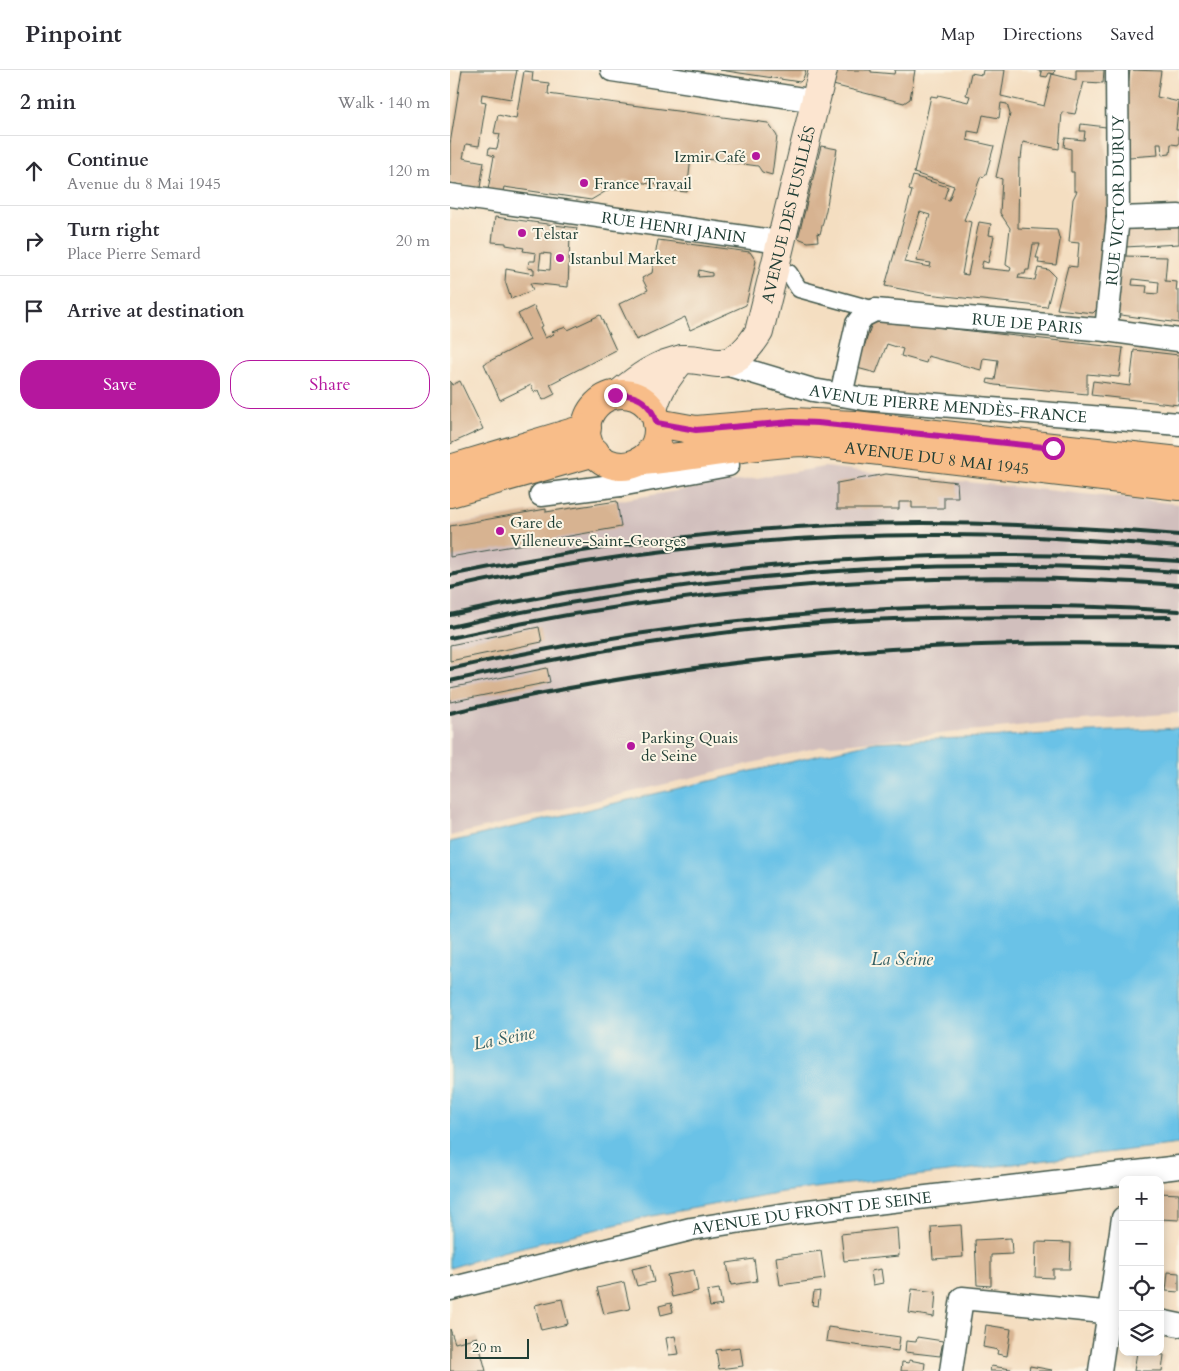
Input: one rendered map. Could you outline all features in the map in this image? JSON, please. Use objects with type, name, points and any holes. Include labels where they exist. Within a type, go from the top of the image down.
[{"type":"main road","name":"AVENUE DES FUSILLÉS","points":[[732,358],[759,332],[779,242],[823,70]]},
{"type":"main road","points":[[682,360],[665,379],[657,393],[655,416],[658,434],[649,454],[612,458],[589,416],[595,406],[604,399],[619,394],[650,371],[682,360],[732,358]]},
{"type":"main road","points":[[619,394],[629,394],[638,398],[655,416]]},
{"type":"main road","name":"AVENUE DU 8 MAI 1945","points":[[655,416],[730,441],[812,443],[1179,486]]},
{"type":"main road","name":"AVENUE DU 8 MAI 1945","points":[[450,469],[612,458],[673,459],[792,422],[855,425],[1179,461]]},
{"type":"main road","name":"AVENUE DU 8 MAI 1945","points":[[450,493],[612,458]]},
{"type":"street","points":[[612,70],[816,101]]},
{"type":"street","name":"RUE VICTOR DURUY","points":[[1106,330],[1118,218],[1117,70]]},
{"type":"street","name":"RUE HENRI JANIN","points":[[450,195],[779,242]]},
{"type":"street","points":[[1118,218],[1179,216]]},
{"type":"street","name":"RUE DE PARIS","points":[[789,273],[799,289],[876,310],[1106,330],[1179,340]]},
{"type":"street","points":[[841,395],[857,324],[863,316],[876,310]]},
{"type":"street","name":"AVENUE PIERRE MENDÈS-FRANCE","points":[[732,358],[782,381],[841,395],[1179,424]]},
{"type":"street","name":"AVENUE DU 8 MAI 1945","points":[[541,495],[612,458]]},
{"type":"street","name":"AVENUE DU FRONT DE SEINE","points":[[1129,1176],[1179,1167]]},
{"type":"street","name":"AVENUE DU FRONT DE SEINE","points":[[450,1289],[691,1229],[800,1212],[1119,1177]]},
{"type":"street","points":[[1100,1371],[1116,1312],[1123,1221]]},
{"type":"street","points":[[951,1371],[962,1298],[1116,1312]]},
{"type":"street","points":[[1164,1322],[1179,1325]]},
{"type":"shaded area","points":[[824,467],[1179,504],[1179,713],[1056,722],[823,746],[450,836],[450,525],[546,509],[547,512]]},
{"type":"water","name":"La Seine","points":[[1179,728],[1179,1144],[782,1192],[652,1216],[502,1252],[450,1268],[450,842],[875,742]]},
{"type":"building","points":[[462,70],[517,70],[511,99],[482,94],[481,101],[486,102],[479,146],[466,144],[463,158],[484,162],[480,188],[450,183],[450,144]]},
{"type":"building","points":[[720,70],[806,70],[800,82]]},
{"type":"building","points":[[837,70],[871,70],[871,72],[894,74],[895,70],[915,70],[910,99],[904,103],[833,85]]},
{"type":"building","points":[[983,70],[1005,70],[1001,96],[1044,106],[1052,74],[1076,80],[1076,70],[1104,70],[1103,83],[1084,82],[1075,114],[1062,112],[1059,149],[1023,142],[1021,159],[1019,158],[1018,228],[1057,230],[1060,241],[1056,265],[1038,263],[1039,258],[1036,258],[1040,244],[1033,244],[1029,270],[1026,270],[1025,274],[1019,274],[1018,278],[1035,280],[1038,268],[1049,270],[1055,276],[1047,307],[927,294],[885,286],[912,191],[909,190],[913,176],[948,187],[944,199],[949,200],[954,186],[914,173],[931,96],[937,97],[938,95],[968,102],[970,96],[966,95],[971,73],[982,75]],"holes":[[[1001,103],[1007,104],[1010,114],[996,177],[1002,179],[1000,213],[1010,228],[1006,265],[1011,268],[1010,271],[981,268],[983,261],[988,263],[994,236],[989,235],[991,224],[979,222],[968,275],[962,274],[971,222],[964,220],[981,176],[984,177],[986,174],[994,146],[967,140],[968,131],[979,133],[983,115],[999,118]],[[920,212],[930,215],[916,261],[931,263],[930,267],[904,262]]]},
{"type":"building","points":[[1037,70],[1055,70],[1054,74],[1049,73],[1047,77],[1041,76],[1042,72]]},
{"type":"building","points":[[1130,70],[1161,71],[1157,97],[1179,102],[1176,130],[1179,130],[1179,145],[1171,144],[1170,154],[1162,155],[1161,143],[1157,143],[1158,155],[1129,157],[1127,95]]},
{"type":"building","points":[[524,71],[533,72],[532,81],[549,83],[548,94],[768,123],[777,136],[772,175],[762,172],[758,166],[691,157],[687,192],[658,189],[658,185],[625,180],[591,200],[504,187],[503,191],[488,190],[494,156],[488,154],[489,148],[497,149],[500,134],[494,133],[498,115],[516,119]]},
{"type":"building","points":[[1081,124],[1106,127],[1108,213],[1100,306],[1093,313],[1057,309],[1068,266],[1077,267],[1079,243],[1069,242],[1073,199],[1077,191],[1074,191],[1074,172],[1071,172],[1071,149],[1064,147],[1065,138],[1084,140],[1085,131],[1080,131]]},
{"type":"building","points":[[821,146],[837,149],[826,210],[820,234],[817,233],[818,241],[808,242],[798,238]]},
{"type":"building","points":[[495,217],[577,228],[575,237],[570,236],[568,287],[530,283],[533,290],[511,299],[505,281],[506,269],[534,274],[534,269],[528,268],[529,261],[535,261],[536,253],[523,251],[524,248],[506,245],[506,243],[492,242]],"holes":[[[541,253],[551,254],[550,270],[539,269]]]},
{"type":"building","points":[[1179,224],[1179,244],[1125,247],[1126,228]]},
{"type":"building","points":[[658,240],[750,252],[756,261],[746,305],[690,330],[685,317],[636,340],[619,304],[648,290],[642,278],[652,273]],"holes":[[[699,270],[712,273],[712,276],[698,277]]]},
{"type":"building","points":[[1123,256],[1167,257],[1165,281],[1177,282],[1176,291],[1179,291],[1179,323],[1114,314]],"holes":[[[1133,279],[1159,282],[1158,294],[1146,293],[1147,286],[1132,285]]]},
{"type":"building","points":[[534,306],[543,326],[540,327],[545,338],[554,334],[552,332],[566,327],[568,330],[600,315],[616,350],[550,384],[555,394],[543,400],[539,390],[534,392],[531,385],[500,400],[484,364],[530,340],[518,314]]},
{"type":"building","points":[[873,320],[1123,348],[1119,377],[1087,374],[1087,394],[995,385],[987,383],[988,379],[995,380],[998,360],[983,358],[981,370],[928,356],[926,363],[901,356],[903,349],[887,344],[876,373],[857,368]]},
{"type":"building","points":[[1134,350],[1179,355],[1179,405],[1091,395],[1093,381],[1130,386]]},
{"type":"building","points":[[450,381],[452,385],[460,381],[483,429],[450,444]]},
{"type":"building","points":[[886,474],[957,482],[958,497],[944,497],[944,508],[912,508],[912,502],[899,502],[899,509],[837,509],[837,483]]},
{"type":"building","name":"Gare de Villeneuve-Saint-Georges","points":[[617,501],[621,527],[450,557],[450,526],[546,509],[546,512]]},
{"type":"building","points":[[539,627],[542,642],[450,661],[450,645]]},
{"type":"building","points":[[547,668],[550,682],[450,702],[450,688]]},
{"type":"building","points":[[1164,1193],[1179,1194],[1179,1220],[1164,1219]]},
{"type":"building","points":[[961,1225],[963,1257],[933,1259],[931,1227]]},
{"type":"building","points":[[897,1228],[899,1256],[844,1261],[841,1234]]},
{"type":"building","points":[[1011,1238],[1012,1254],[991,1255],[991,1286],[977,1285],[975,1240]]},
{"type":"building","points":[[1036,1242],[1071,1243],[1070,1269],[1053,1269],[1053,1278],[1035,1277]]},
{"type":"building","points":[[821,1251],[825,1279],[780,1285],[776,1257]]},
{"type":"building","points":[[754,1259],[757,1281],[731,1285],[727,1263]]},
{"type":"building","points":[[650,1265],[654,1282],[637,1286],[632,1269]]},
{"type":"building","points":[[881,1269],[883,1283],[873,1285],[871,1271]]},
{"type":"building","points":[[694,1270],[698,1291],[672,1297],[667,1275]]},
{"type":"building","points":[[1168,1272],[1179,1273],[1179,1292],[1166,1291]]},
{"type":"building","points":[[624,1282],[630,1309],[604,1314],[597,1288]]},
{"type":"building","points":[[719,1289],[722,1305],[710,1307],[707,1291]]},
{"type":"building","points":[[912,1289],[936,1292],[934,1317],[909,1313]]},
{"type":"building","points":[[820,1291],[818,1306],[812,1305],[814,1292]]},
{"type":"building","points":[[562,1299],[568,1324],[541,1330],[535,1305]]},
{"type":"building","points":[[671,1303],[673,1312],[661,1315],[659,1306]]},
{"type":"building","points":[[986,1325],[1011,1329],[1007,1356],[997,1354],[998,1350],[983,1347]]},
{"type":"building","points":[[828,1327],[900,1337],[898,1351],[826,1341]]},
{"type":"building","points":[[450,1329],[455,1343],[477,1337],[486,1371],[450,1371]]},
{"type":"building","points":[[675,1336],[679,1354],[669,1355],[666,1338]]},
{"type":"building","points":[[917,1337],[943,1341],[940,1356],[905,1352],[906,1341],[916,1342]]},
{"type":"building","points":[[740,1347],[743,1366],[719,1369],[716,1350]]},
{"type":"building","points":[[1136,1356],[1164,1356],[1162,1371],[1134,1371]]},
{"type":"building","points":[[909,1360],[925,1363],[924,1371],[901,1371],[902,1362],[909,1363]]},
{"type":"building","points":[[991,1366],[1011,1369],[1011,1371],[990,1371]]},
{"type":"building","points":[[1030,1366],[1052,1370],[1029,1371]]},
{"type":"railway","points":[[450,575],[626,544],[744,531],[803,527],[922,523],[986,524],[1083,528],[1179,535]]},
{"type":"railway","points":[[450,588],[569,565],[628,556],[688,548],[809,538],[992,535],[1179,547]]},
{"type":"railway","points":[[450,615],[631,582],[813,562],[995,555],[1087,556],[1179,561]]},
{"type":"railway","points":[[450,627],[540,608],[630,593],[721,581],[812,573],[995,566],[1087,567],[1179,572]]},
{"type":"railway","points":[[450,638],[631,605],[722,593],[813,585],[995,578],[1179,585]]},
{"type":"railway","points":[[450,669],[540,650],[631,635],[813,614],[904,608],[995,606],[1179,611]]},
{"type":"railway","points":[[450,681],[598,651],[698,636],[799,625],[929,618],[1170,617]]},
{"type":"railway","points":[[450,713],[630,678],[812,655],[995,644],[1179,645]]},
{"type":"place","name":"Izmir Café","points":[[756,156]]},
{"type":"place","name":"France Travail","points":[[584,183]]},
{"type":"place","name":"Telstar","points":[[522,233]]},
{"type":"place","name":"Istanbul Market","points":[[560,258]]},
{"type":"place","name":"Gare de Villeneuve-Saint-Georges","points":[[500,531]]},
{"type":"place","name":"Parking Quais de Seine","points":[[631,746]]},
{"type":"route","points":[[615,395],[629,394],[638,398],[648,404],[653,410],[657,423],[688,430],[792,422],[818,423],[855,425],[1053,448]]}]
